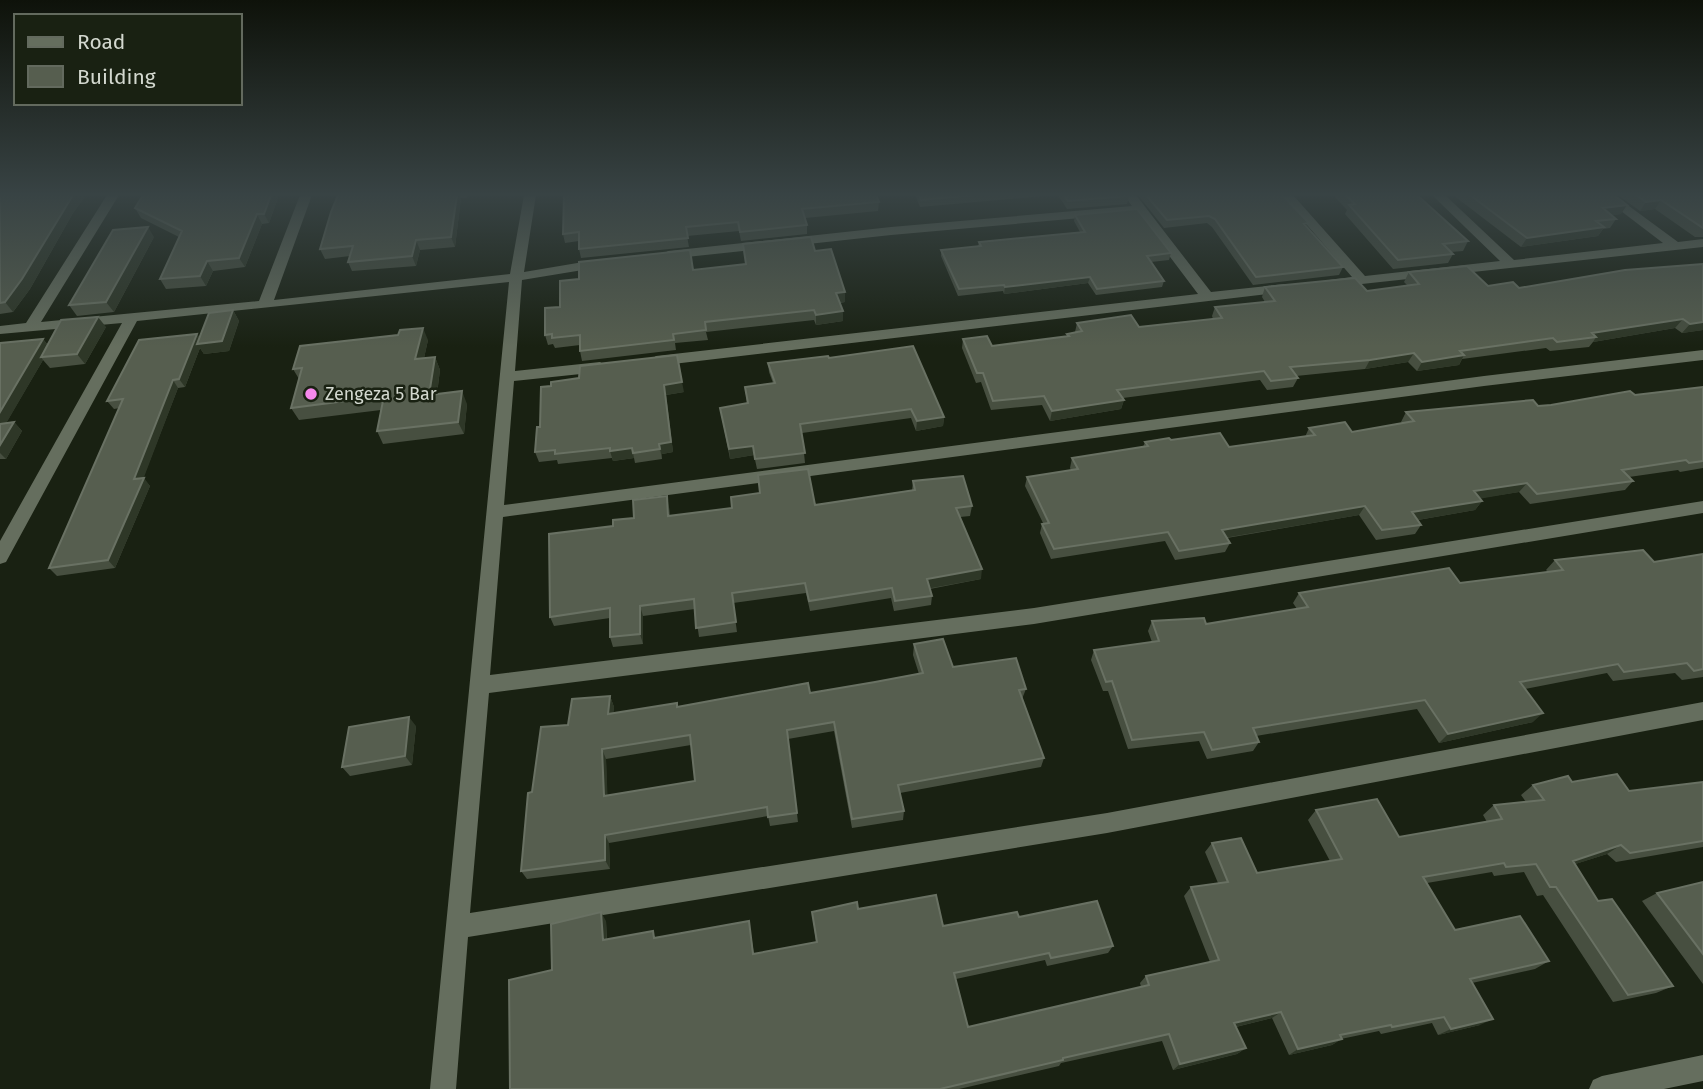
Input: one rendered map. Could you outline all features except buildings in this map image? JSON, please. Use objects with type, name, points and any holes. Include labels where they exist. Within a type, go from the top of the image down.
[{"type":"street","points":[[31,327],[81,246]]},
{"type":"street","points":[[265,305],[287,246]]},
{"type":"street","points":[[443,1089],[516,276],[521,246]]},
{"type":"street","points":[[649,257],[753,246]]},
{"type":"street","points":[[1168,246],[1207,296]]},
{"type":"street","points":[[1332,246],[1362,280]]},
{"type":"street","points":[[1492,246],[1510,263]]},
{"type":"street","points":[[1323,284],[1675,246]]},
{"type":"street","points":[[0,330],[131,320],[265,305],[516,276],[621,260]]},
{"type":"street","points":[[645,362],[1297,287]]},
{"type":"street","points":[[0,557],[131,320]]},
{"type":"street","points":[[496,512],[1703,355]]},
{"type":"street","points":[[507,377],[617,365]]},
{"type":"street","points":[[481,685],[1034,616],[1703,507]]},
{"type":"street","points":[[459,927],[1107,823],[1703,711]]},
{"type":"street","points":[[1602,1089],[1703,1068]]},
{"type":"place","name":"Zengeza 5 Bar","points":[[311,394]]}]
